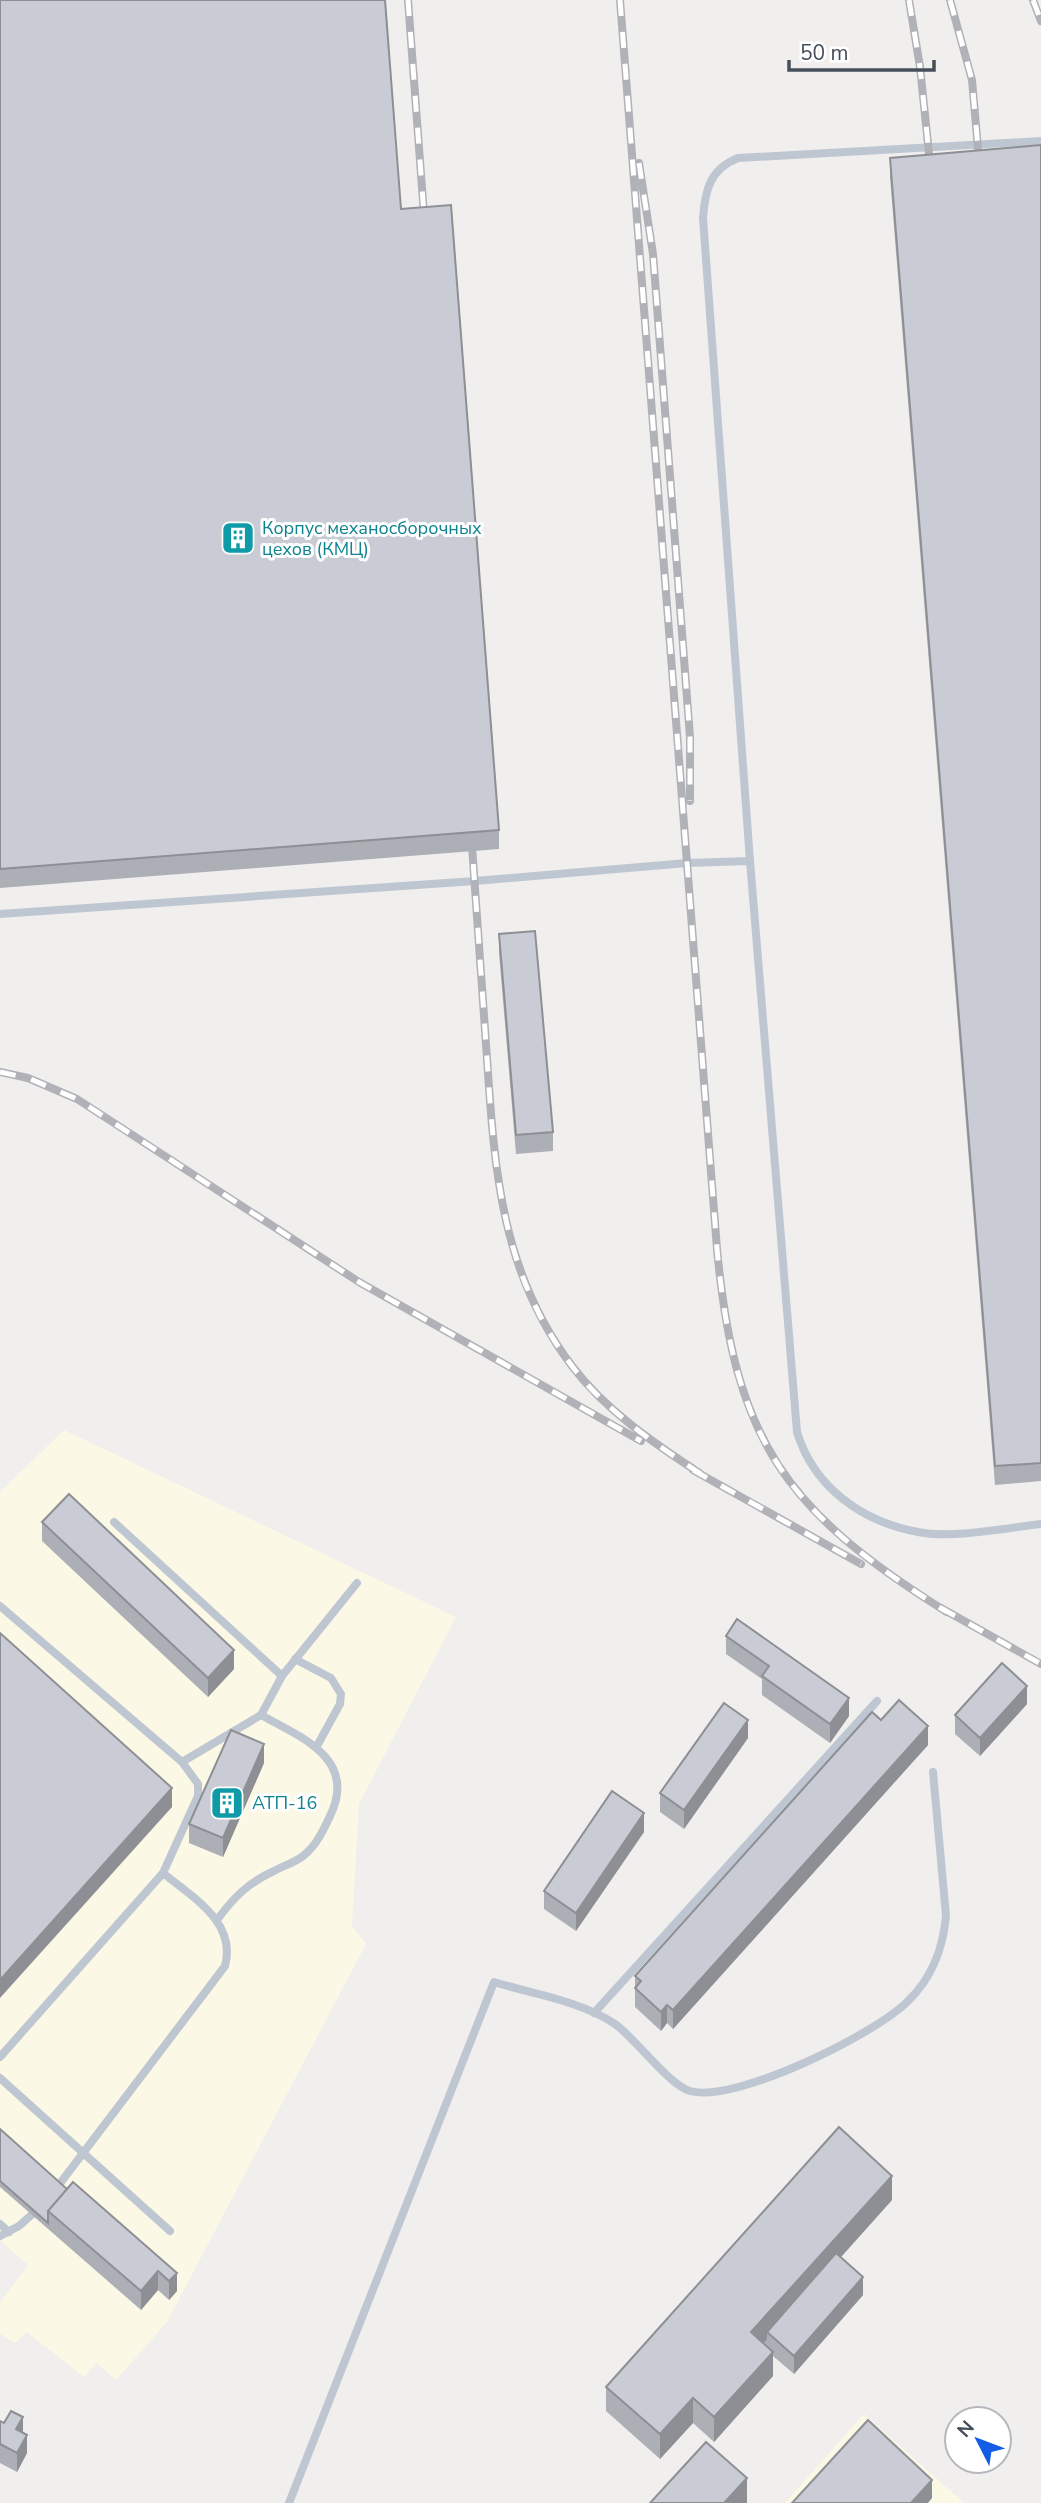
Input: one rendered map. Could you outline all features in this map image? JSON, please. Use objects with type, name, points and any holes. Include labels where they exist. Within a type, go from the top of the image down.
[{"type":"lane","points":[[1041,141],[754,155],[725,163],[709,183],[703,218],[794,1414],[802,1450],[825,1483],[842,1500],[867,1515],[918,1532],[939,1534],[1041,1524]]},
{"type":"lane","points":[[0,914],[475,881],[687,863],[750,861]]},
{"type":"lane","points":[[114,1522],[282,1676]]},
{"type":"lane","points":[[182,1762],[261,1714],[282,1676],[357,1583]]},
{"type":"lane","points":[[0,1606],[182,1762],[198,1784],[198,1796],[163,1873],[0,2057]]},
{"type":"lane","points":[[295,1659],[331,1678],[341,1694],[340,1704],[317,1746]]},
{"type":"lane","points":[[594,2013],[877,1701]]},
{"type":"lane","points":[[217,1920],[245,1888],[303,1856],[319,1837],[333,1809],[337,1793],[330,1761],[317,1746],[261,1714]]},
{"type":"lane","points":[[289,2503],[494,1982],[594,2013],[634,2039],[677,2085],[701,2093],[750,2083],[853,2039],[886,2020],[925,1982],[937,1960],[944,1938],[944,1876],[933,1772]]},
{"type":"lane","points":[[0,2236],[32,2216],[83,2155],[225,1966],[228,1946],[217,1920],[163,1873]]},
{"type":"lane","points":[[0,2078],[170,2231]]},
{"type":"lane","points":[[0,2224],[9,2231]]},
{"type":"shaded area","points":[[64,1430],[456,1617],[359,1804],[352,1926],[366,1944],[167,2322],[116,2380],[96,2363],[84,2377],[27,2332],[15,2343],[0,2334],[0,2302],[28,2265],[0,2240],[0,1492]]},
{"type":"shaded area","points":[[864,2414],[964,2503],[785,2503]]},
{"type":"building","name":"Корпус механосборочных цехов (КМЦ)","points":[[0,0],[385,0],[401,209],[451,205],[499,830],[0,869]]},
{"type":"building","points":[[1041,145],[1041,1463],[995,1466],[890,158]]},
{"type":"building","points":[[535,931],[553,1132],[516,1135],[499,934]]},
{"type":"building","points":[[69,1494],[234,1650],[208,1678],[42,1522]]},
{"type":"building","points":[[737,1619],[849,1698],[830,1724],[762,1676],[769,1666],[726,1636]]},
{"type":"building","points":[[0,1633],[172,1788],[0,1980]]},
{"type":"building","points":[[1002,1663],[1027,1686],[980,1738],[955,1715]]},
{"type":"building","points":[[899,1700],[928,1726],[673,2010],[667,2005],[661,2012],[635,1988],[641,1981],[635,1976],[872,1712],[881,1720]]},
{"type":"building","points":[[724,1703],[748,1720],[684,1810],[660,1793]]},
{"type":"building","name":"АТП-16","points":[[231,1730],[264,1744],[223,1838],[189,1824]]},
{"type":"building","points":[[612,1791],[644,1813],[576,1913],[544,1891]]},
{"type":"building","points":[[839,2127],[892,2176],[751,2332],[773,2352],[714,2417],[693,2398],[660,2434],[606,2387]]},
{"type":"building","points":[[0,2129],[67,2189],[48,2211],[48,2223],[0,2181]]},
{"type":"building","points":[[73,2182],[177,2273],[169,2281],[158,2271],[141,2291],[48,2211]]},
{"type":"building","points":[[836,2253],[863,2277],[794,2356],[767,2332]]},
{"type":"building","points":[[11,2411],[23,2417],[16,2429],[27,2435],[17,2453],[0,2444],[0,2421],[4,2423]]},
{"type":"building","points":[[868,2420],[932,2480],[911,2503],[792,2503]]},
{"type":"building","points":[[706,2442],[747,2478],[724,2503],[650,2503]]},
{"type":"railway","points":[[408,0],[425,228]]},
{"type":"railway","points":[[620,0],[717,1249],[725,1316],[738,1373],[755,1422],[778,1465],[808,1503],[845,1540],[947,1612]]},
{"type":"railway","points":[[909,0],[920,67],[931,173]]},
{"type":"railway","points":[[950,0],[972,80],[980,171]]},
{"type":"railway","points":[[1033,0],[1041,21]]},
{"type":"railway","points":[[639,163],[653,254],[690,737],[690,801]]},
{"type":"railway","points":[[471,832],[492,1130],[504,1212],[514,1252],[528,1291],[547,1329],[585,1382],[615,1412],[701,1474]]},
{"type":"railway","points":[[0,1072],[28,1078],[77,1099],[359,1282],[641,1441]]},
{"type":"railway","points":[[693,1470],[861,1564]]},
{"type":"railway","points":[[941,1608],[1041,1664]]},
{"type":"place","name":"Корпус механосборочных цехов (КМЦ)","points":[[238,538]]},
{"type":"place","name":"АТП-16","points":[[227,1803]]}]
